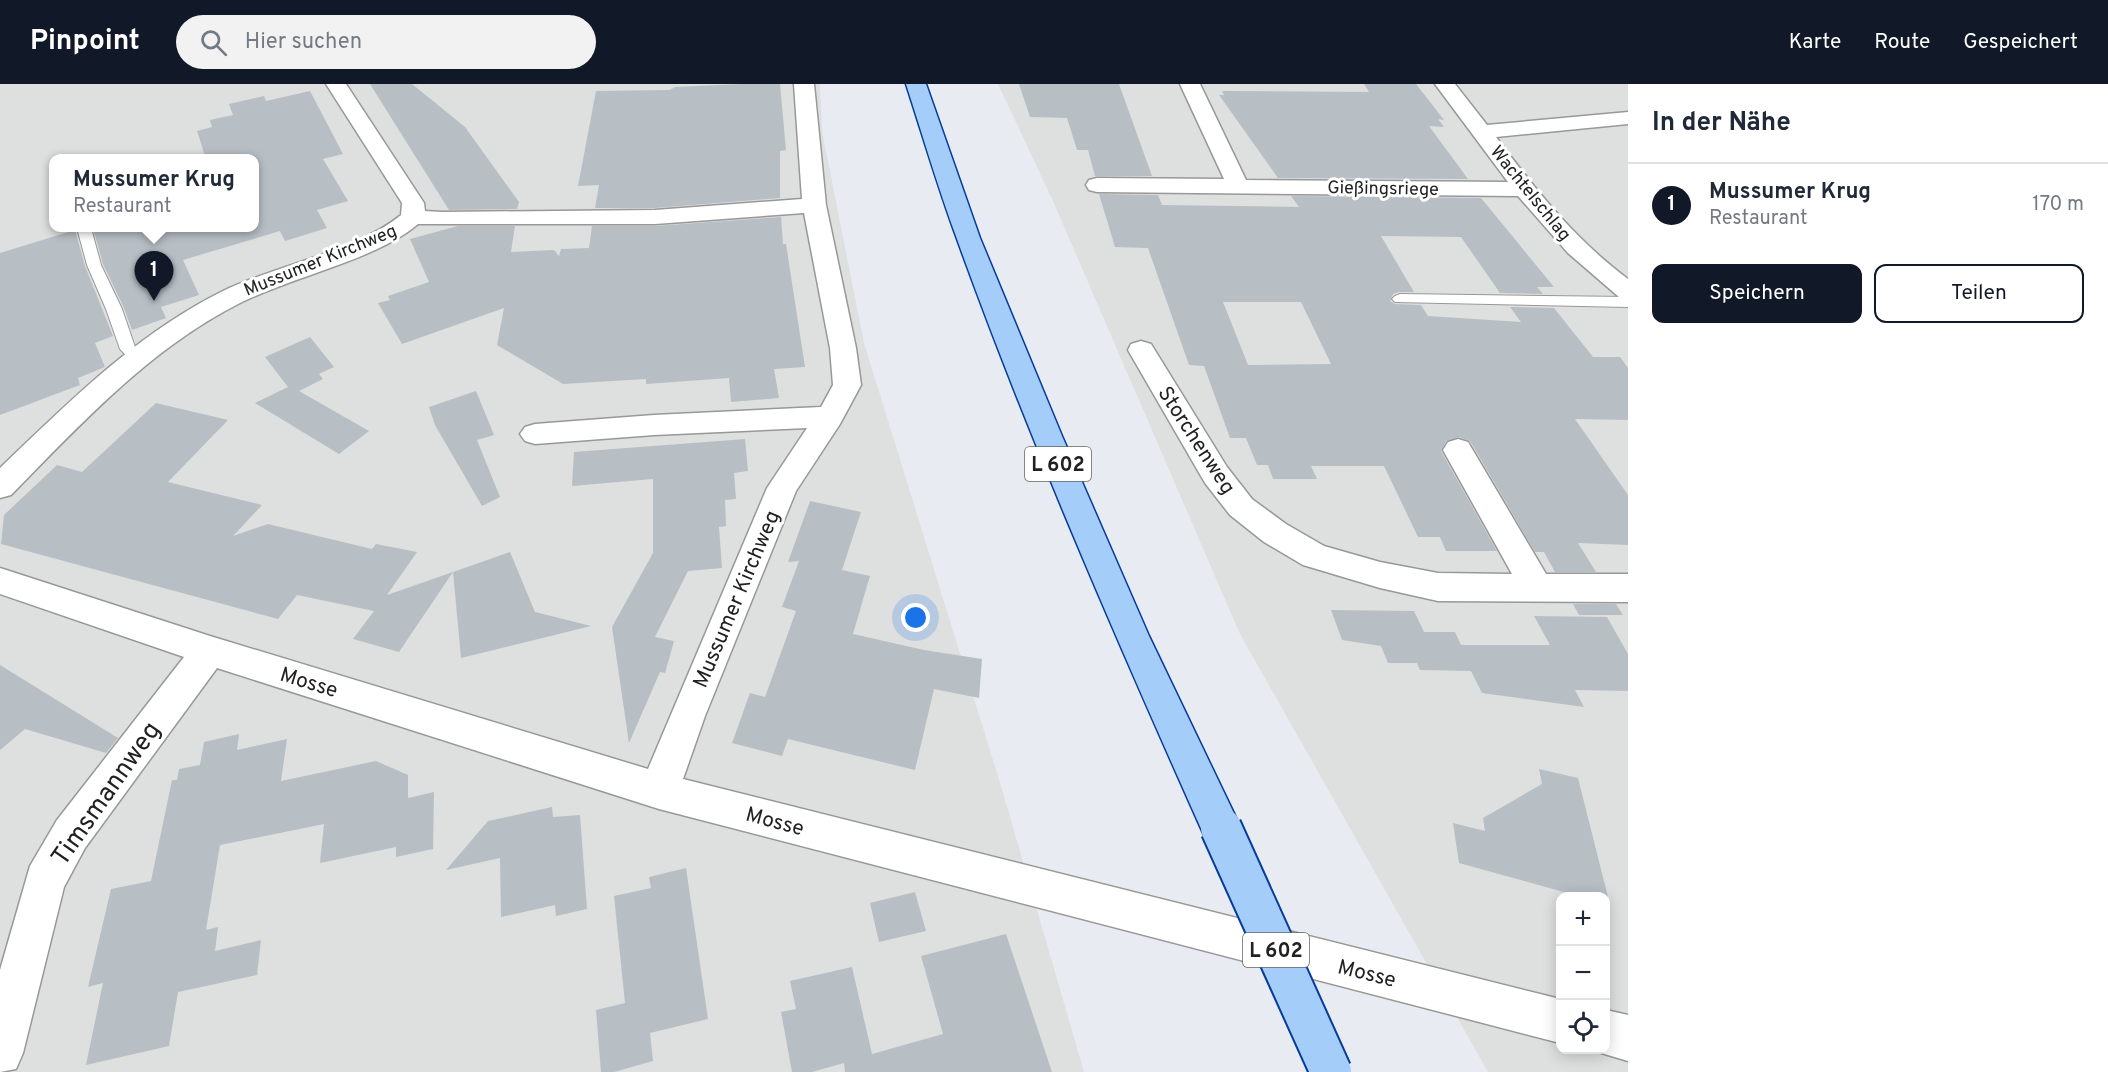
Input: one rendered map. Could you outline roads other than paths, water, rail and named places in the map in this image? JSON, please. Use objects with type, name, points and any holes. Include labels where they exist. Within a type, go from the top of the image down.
[{"type":"main road","name":"L 602","points":[[916,84],[968,238],[1047,436],[1132,636],[1331,1072]]},
{"type":"street","points":[[336,84],[413,203],[413,218]]},
{"type":"street","name":"Mussumer Kirchweg","points":[[659,791],[687,716],[782,488],[830,417],[847,385],[843,348],[814,206],[804,84]]},
{"type":"street","points":[[1190,84],[1238,186]]},
{"type":"street","name":"Wachtelschlag","points":[[1445,84],[1569,241],[1628,291]]},
{"type":"street","points":[[1483,132],[1628,118]]},
{"type":"street","name":"Gießingsriege","points":[[1097,185],[1527,189]]},
{"type":"street","name":"Mussumer Kirchweg","points":[[0,487],[114,376],[175,330],[230,297],[372,242],[399,230],[413,218],[655,217],[814,206]]},
{"type":"street","name":"Storchenweg","points":[[1141,350],[1216,475],[1241,507],[1275,533],[1314,556],[1380,575],[1438,587],[1628,588]]},
{"type":"street","points":[[535,434],[654,425],[830,417]]},
{"type":"street","points":[[1458,450],[1537,588]]},
{"type":"street","name":"Mosse","points":[[0,581],[210,651],[659,791],[1556,1020]]},
{"type":"street","name":"Timsmannweg","points":[[0,1053],[45,881],[71,834],[210,651]]},
{"type":"street","points":[[1610,1034],[1628,1038]]},
{"type":"lane","points":[[85,232],[94,265],[114,309],[128,349],[138,358]]},
{"type":"lane","points":[[1400,299],[1628,302]]},
{"type":"place","name":"Mussumer Krug","points":[[154,301]]}]
